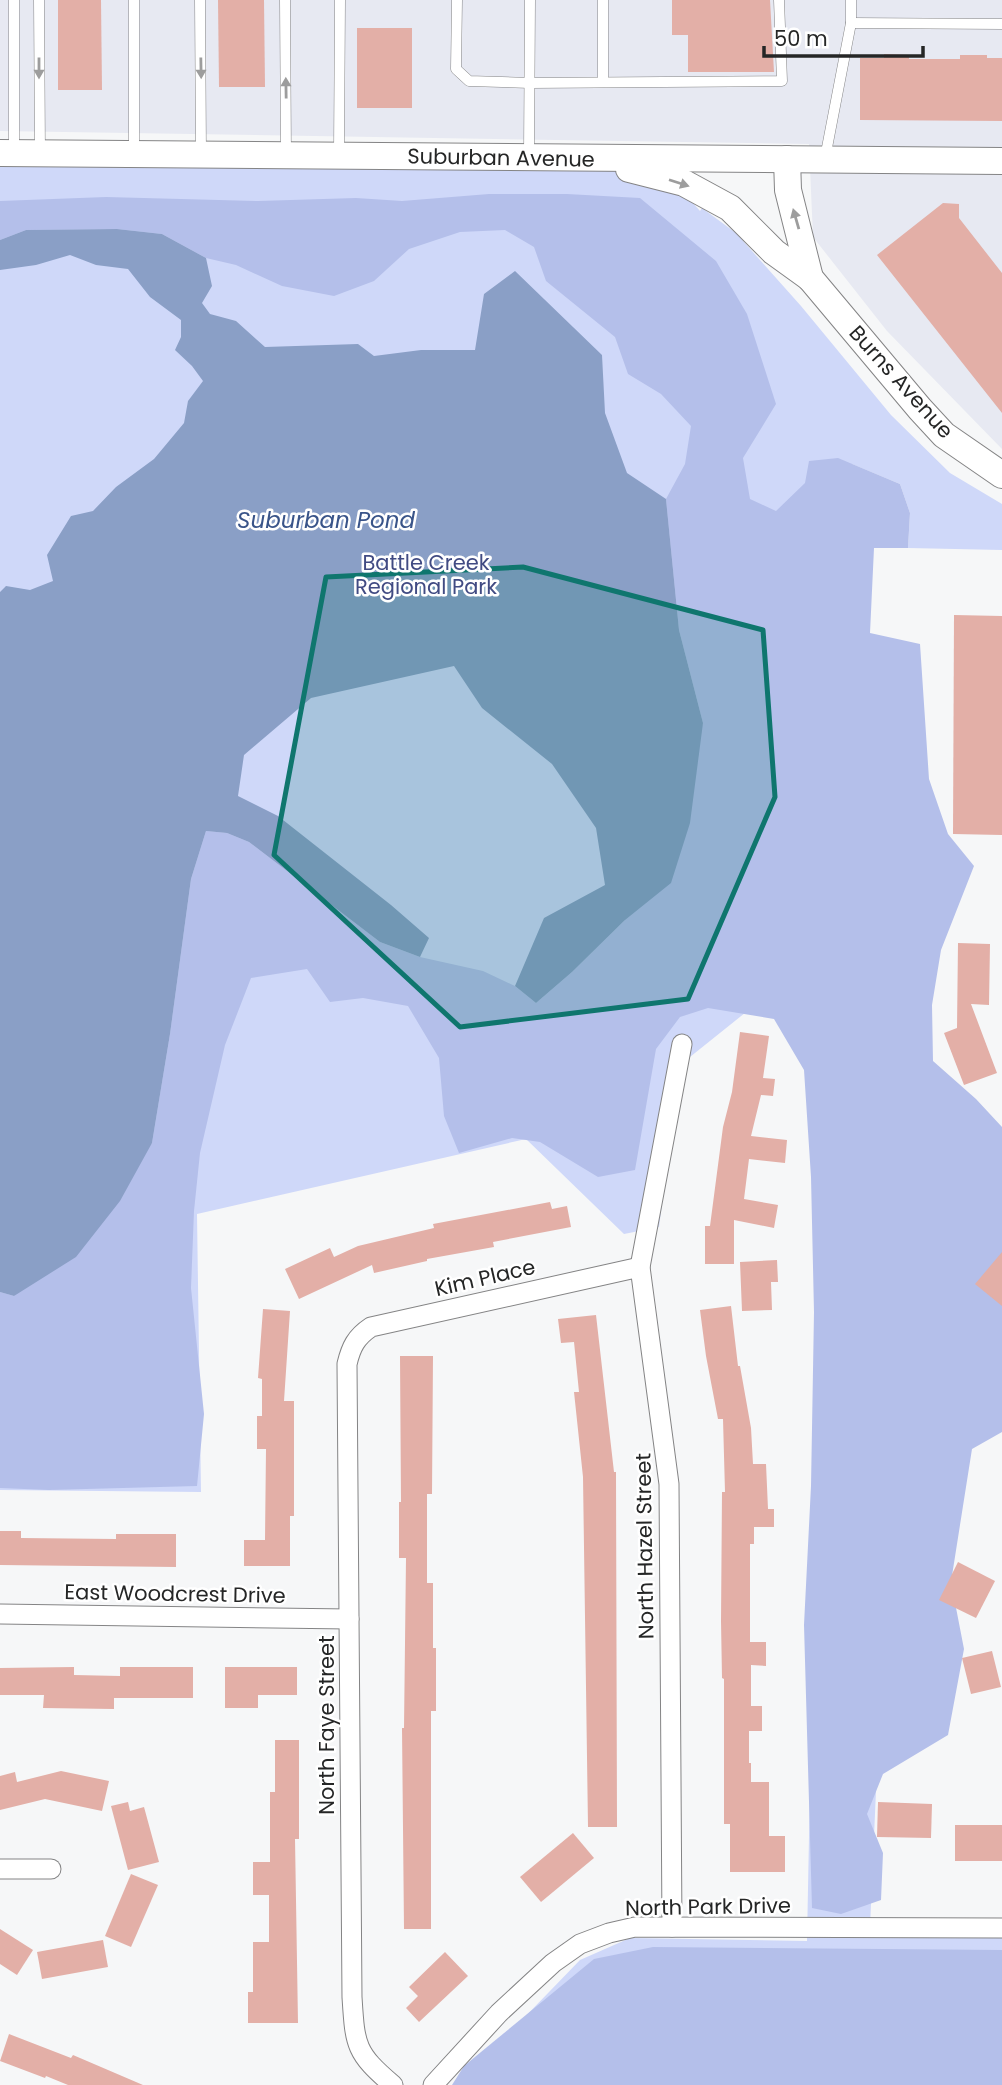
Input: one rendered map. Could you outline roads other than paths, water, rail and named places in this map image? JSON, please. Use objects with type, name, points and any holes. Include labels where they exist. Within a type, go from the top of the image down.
[{"type":"street","name":"Suburban Avenue","points":[[18,153],[1002,161]]},
{"type":"street","name":"Burns Avenue","points":[[590,159],[684,183],[730,208],[774,251],[810,278],[944,435],[1002,475]]},
{"type":"street","name":"Burns Avenue","points":[[787,159],[788,190],[810,278]]},
{"type":"street","name":"North Hazel Street","points":[[672,1927],[669,1484],[640,1267],[682,1044]]},
{"type":"street","name":"Kim Place","points":[[351,1349],[358,1336],[371,1327],[640,1267]]},
{"type":"street","name":"North Faye Street","points":[[351,1349],[346,1364],[352,1997],[355,2038],[359,2051],[373,2069],[393,2085]]},
{"type":"street","name":"East Woodcrest Drive","points":[[0,1614],[349,1619]]},
{"type":"street","points":[[0,1869],[51,1869]]},
{"type":"street","name":"North Park Drive","points":[[433,2085],[499,2013],[553,1963],[580,1944],[609,1933],[635,1927],[1002,1928]]},
{"type":"lane","points":[[14,0],[18,153]]},
{"type":"lane","points":[[18,153],[39,0]]},
{"type":"lane","points":[[134,0],[134,153]]},
{"type":"lane","points":[[200,0],[201,156]]},
{"type":"lane","points":[[285,0],[286,156]]},
{"type":"lane","points":[[339,157],[340,0]]},
{"type":"lane","points":[[457,0],[456,69],[460,75],[469,81],[530,83],[782,81],[779,0]]},
{"type":"lane","points":[[528,158],[530,0]]},
{"type":"lane","points":[[603,0],[603,82]]},
{"type":"lane","points":[[825,158],[851,23],[851,0]]},
{"type":"lane","points":[[851,23],[1002,24]]},
{"type":"water","name":"Suburban Pond","points":[[117,229],[162,234],[206,258],[212,286],[202,303],[210,314],[236,321],[265,347],[358,344],[374,356],[421,350],[475,350],[484,294],[515,271],[602,355],[605,413],[627,473],[666,499],[679,630],[703,723],[690,823],[671,883],[625,920],[536,1003],[515,986],[544,918],[605,885],[596,828],[552,764],[482,708],[454,666],[311,698],[244,755],[238,796],[278,816],[429,938],[420,957],[380,942],[249,842],[227,833],[206,831],[191,879],[152,1143],[120,1201],[76,1257],[14,1296],[0,1292],[0,592],[6,586],[30,590],[53,581],[47,555],[71,516],[93,511],[116,487],[154,459],[184,423],[188,401],[203,381],[175,350],[181,337],[181,320],[150,297],[128,269],[96,265],[70,255],[36,265],[0,270],[0,240],[26,230]]},
{"type":"park label","name":"Battle Creek Regional Park","points":[[426,575]]}]
